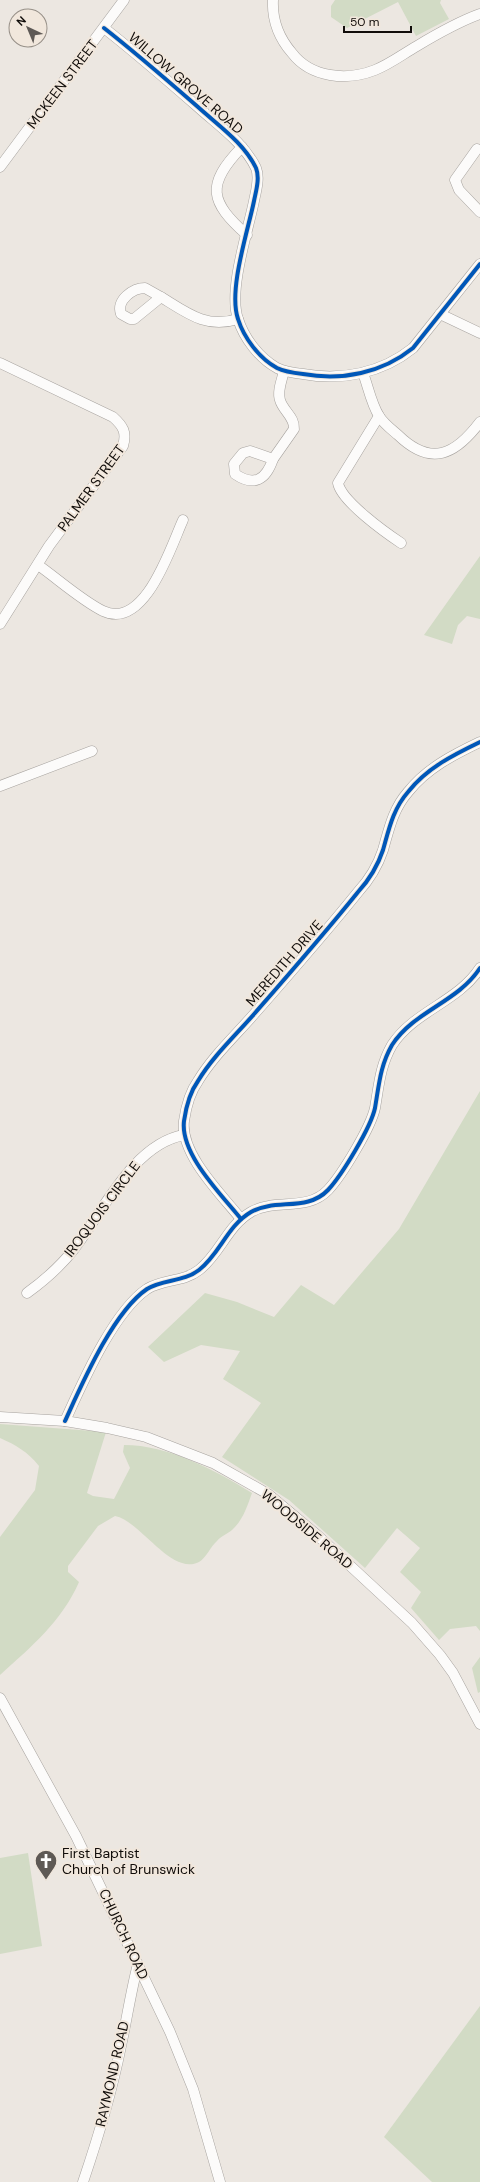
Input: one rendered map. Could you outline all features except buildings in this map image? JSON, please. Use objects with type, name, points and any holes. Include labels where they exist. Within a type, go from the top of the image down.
[{"type":"street","name":"MCKEEN STREET","points":[[0,167],[124,0]]},
{"type":"street","points":[[273,0],[273,11],[278,31],[296,58],[316,72],[343,76],[362,74],[376,70],[445,30],[480,14]]},
{"type":"street","name":"WILLOW GROVE ROAD","points":[[104,28],[139,56],[242,147],[255,166],[258,177],[237,280],[236,303],[238,319],[246,337],[260,355],[272,365],[284,371],[322,378],[363,373],[382,367],[401,358],[413,348],[480,264]]},
{"type":"street","name":"WILLOW GROVE ROAD","points":[[242,147],[233,156],[219,178],[216,196],[226,214],[247,235]]},
{"type":"street","points":[[477,149],[455,180],[459,190],[480,212]]},
{"type":"street","points":[[161,297],[207,322],[226,323],[238,319]]},
{"type":"street","points":[[440,314],[480,333]]},
{"type":"street","name":"PALMER STREET","points":[[0,363],[113,417],[122,424],[126,436],[123,446],[70,516],[0,624]]},
{"type":"street","points":[[273,459],[294,429],[292,419],[282,406],[279,396],[284,371]]},
{"type":"street","points":[[363,373],[379,416],[406,442],[420,451],[439,455],[455,449],[480,422]]},
{"type":"street","points":[[379,416],[338,483],[342,493],[368,519],[401,543]]},
{"type":"street","points":[[38,565],[104,611],[121,612],[136,606],[148,595],[183,520]]},
{"type":"street","name":"MEREDITH DRIVE","points":[[241,1219],[202,1170],[190,1150],[184,1135],[187,1108],[191,1093],[198,1080],[324,934],[368,879],[383,850],[392,818],[407,792],[417,781],[441,762],[480,742]]},
{"type":"street","points":[[0,786],[92,751]]},
{"type":"street","points":[[65,1421],[98,1356],[129,1306],[153,1286],[185,1278],[199,1270],[241,1219],[259,1208],[309,1202],[329,1190],[370,1124],[375,1108],[380,1074],[393,1044],[415,1021],[468,985],[480,968]]},
{"type":"street","name":"IROQUOIS CIRCLE","points":[[27,1293],[54,1272],[74,1249],[144,1155],[164,1141],[184,1135]]},
{"type":"street","name":"WOODSIDE ROAD","points":[[0,1417],[65,1421],[126,1432],[165,1443],[213,1463],[268,1494],[317,1535],[412,1622],[453,1673],[480,1724]]},
{"type":"street","name":"CHURCH ROAD","points":[[0,1698],[76,1836],[170,2032],[188,2075],[202,2117],[220,2182]]},
{"type":"street","name":"RAYMOND ROAD","points":[[83,2182],[111,2087],[121,2046],[128,2003],[138,1964]]},
{"type":"green space","points":[[335,0],[441,0],[440,3],[449,19],[416,36],[398,2],[347,28],[331,17],[331,6]]},
{"type":"green space","points":[[480,556],[480,619],[467,616],[458,625],[452,644],[424,635]]},
{"type":"green space","points":[[480,1091],[480,1631],[476,1626],[450,1629],[439,1640],[411,1608],[421,1592],[400,1572],[420,1548],[397,1528],[365,1568],[289,1500],[222,1457],[261,1403],[223,1379],[240,1351],[201,1345],[164,1362],[148,1347],[205,1293],[237,1302],[274,1317],[301,1285],[334,1305],[399,1229]]},
{"type":"green space","points":[[0,1424],[106,1432],[87,1493],[93,1496],[114,1499],[130,1468],[123,1452],[124,1445],[157,1449],[191,1460],[252,1493],[239,1522],[232,1530],[219,1539],[199,1562],[188,1564],[167,1555],[135,1527],[125,1520],[115,1516],[98,1526],[68,1566],[68,1572],[79,1582],[64,1609],[45,1633],[0,1675],[0,1537],[35,1490],[39,1466],[21,1449],[0,1438]]},
{"type":"green space","points":[[480,1657],[480,1692],[478,1693],[472,1668]]},
{"type":"green space","points":[[28,1853],[42,1946],[0,1954],[0,1858]]},
{"type":"green space","points":[[480,2006],[480,2182],[432,2182],[384,2137]]},
{"type":"cycle path","points":[[104,28],[230,135],[245,151],[256,168],[258,176],[257,184],[240,260],[235,293],[238,319],[244,333],[258,353],[270,364],[293,373],[318,376],[361,373],[388,364],[413,348],[480,264]]},
{"type":"cycle path","points":[[241,1219],[213,1186],[188,1147],[184,1134],[184,1121],[187,1105],[195,1085],[218,1054],[333,923],[366,882],[381,856],[395,812],[415,783],[450,757],[480,742]]},
{"type":"cycle path","points":[[65,1421],[89,1369],[122,1314],[134,1300],[153,1286],[187,1277],[199,1270],[213,1256],[236,1225],[251,1212],[271,1206],[311,1201],[320,1197],[328,1190],[348,1162],[368,1127],[375,1108],[382,1068],[392,1045],[401,1033],[412,1023],[460,990],[471,980],[480,968]]},
{"type":"place","name":"First Baptist Church of Brunswick","points":[[46,1880]]}]
